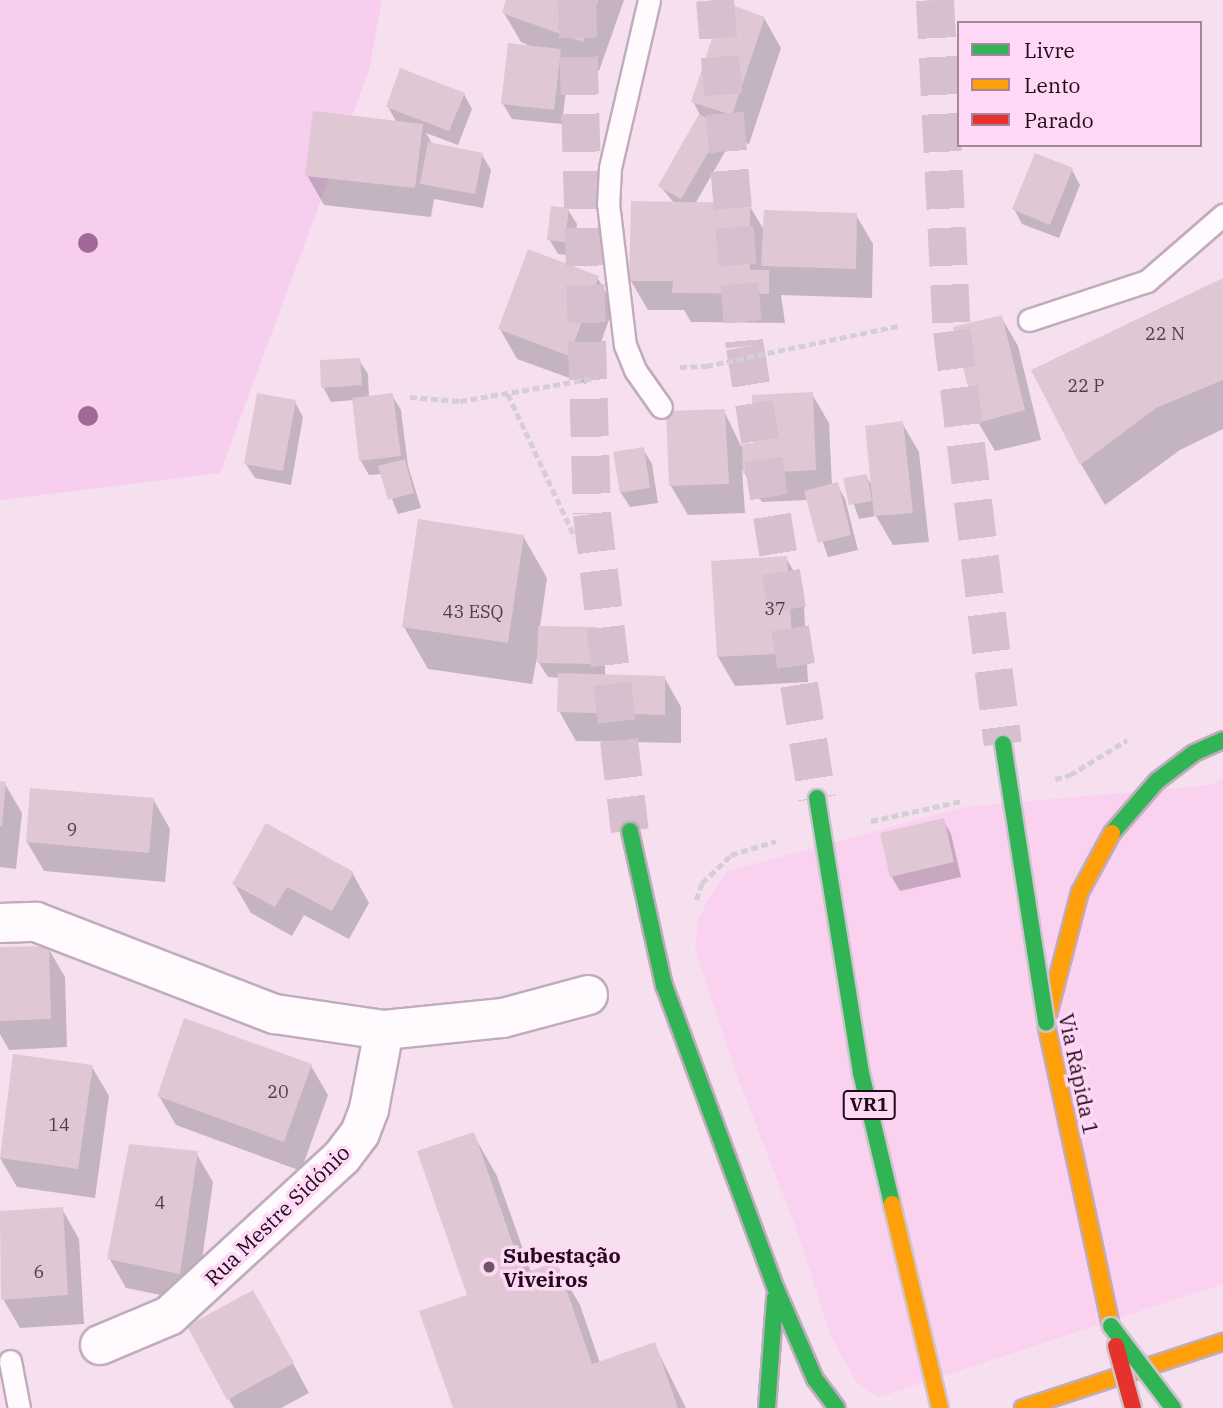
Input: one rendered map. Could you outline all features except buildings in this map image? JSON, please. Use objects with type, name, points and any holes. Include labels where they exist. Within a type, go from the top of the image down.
[{"type":"main road","points":[[1046,1023],[1080,892],[1097,855],[1124,815],[1157,781],[1194,753],[1223,740]]},
{"type":"main road","name":"Via Rápida 1","points":[[1003,744],[1022,890],[1046,1023],[1111,1326],[1133,1408]]},
{"type":"main road","name":"VR1","points":[[817,798],[861,1073],[940,1408]]},
{"type":"main road","points":[[630,831],[664,985],[776,1289],[815,1379],[837,1408]]},
{"type":"main road","points":[[767,1408],[776,1289]]},
{"type":"main road","points":[[1111,1326],[1173,1408]]},
{"type":"main road","points":[[1023,1408],[1223,1342]]},
{"type":"street","points":[[0,923],[36,922],[275,1014],[384,1030],[503,1017],[588,995]]},
{"type":"street","name":"Rua Mestre Sidónio","points":[[100,1345],[169,1316],[342,1157],[360,1133],[369,1109],[384,1030]]},
{"type":"lane","points":[[649,0],[610,168],[608,203],[625,345],[635,370],[661,407]]},
{"type":"lane","points":[[1029,320],[1147,281],[1223,215]]},
{"type":"lane","points":[[10,1362],[19,1408]]},
{"type":"path","points":[[410,397],[460,401],[635,370],[706,366],[898,326]]},
{"type":"path","points":[[508,394],[575,537]]},
{"type":"path","points":[[694,909],[702,883],[745,847]]},
{"type":"shaded area","points":[[0,0],[382,0],[369,70],[220,473],[0,500]]},
{"type":"shaded area","points":[[1223,779],[1223,1284],[879,1397],[857,1383],[831,1337],[796,1228],[735,1071],[695,948],[698,920],[711,894],[728,871],[964,807],[1210,785]]},
{"type":"tunnel","points":[[577,0],[592,514],[630,831]]},
{"type":"tunnel","points":[[715,0],[745,347],[817,798]]},
{"type":"tunnel","points":[[935,0],[952,331],[1003,744]]},
{"type":"traffic: fast","points":[[1112,833],[1157,781],[1194,753],[1223,740]]},
{"type":"traffic: fast","points":[[1003,744],[1046,1023]]},
{"type":"traffic: fast","points":[[817,798],[861,1073],[892,1204]]},
{"type":"traffic: fast","points":[[630,831],[664,985],[776,1289],[815,1379],[837,1408]]},
{"type":"traffic: fast","points":[[767,1408],[775,1298]]},
{"type":"traffic: fast","points":[[1111,1326],[1173,1408]]},
{"type":"traffic: slow","points":[[1111,1326],[1046,1023],[1080,892],[1112,833]]},
{"type":"traffic: slow","points":[[892,1204],[940,1408]]},
{"type":"traffic: slow","points":[[1023,1408],[1223,1342]]},
{"type":"traffic: jam","points":[[1116,1346],[1133,1408]]},
{"type":"place","name":"Subestação Viveiros","points":[[489,1267]]}]
